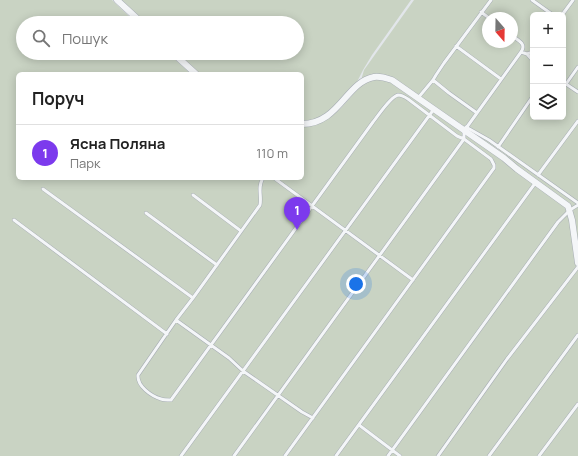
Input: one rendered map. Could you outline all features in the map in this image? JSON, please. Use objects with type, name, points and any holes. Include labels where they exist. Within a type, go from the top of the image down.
[{"type":"street","points":[[117,0],[134,16]]},
{"type":"street","points":[[181,60],[194,72]]},
{"type":"street","points":[[304,124],[321,120],[338,106],[356,86],[365,80],[374,77],[392,80],[465,129],[566,204],[570,210],[578,263]]},
{"type":"lane","points":[[418,98],[433,80],[456,46],[491,0]]},
{"type":"lane","points":[[532,0],[549,12]]},
{"type":"lane","points":[[564,12],[573,0]]},
{"type":"lane","points":[[234,456],[464,139],[465,129],[523,49],[523,46],[518,40]]},
{"type":"lane","points":[[456,46],[502,79]]},
{"type":"lane","points":[[521,52],[527,54],[530,58]]},
{"type":"lane","points":[[566,81],[578,67]]},
{"type":"lane","points":[[433,80],[477,113]]},
{"type":"lane","points":[[566,84],[578,92]]},
{"type":"lane","points":[[262,180],[260,183],[260,206],[176,320],[138,375],[138,379],[145,390],[154,396],[161,399],[171,400],[373,122],[394,98],[401,95],[405,97],[457,136],[464,139],[491,159],[494,165],[494,168],[286,456]]},
{"type":"lane","points":[[498,147],[530,100]]},
{"type":"lane","points":[[181,456],[434,109]]},
{"type":"lane","points":[[538,175],[578,121]]},
{"type":"lane","points":[[388,456],[558,222],[578,204],[489,140],[465,129]]},
{"type":"lane","points":[[277,180],[413,280]]},
{"type":"lane","points":[[336,456],[536,182]]},
{"type":"lane","points":[[43,189],[193,298]]},
{"type":"lane","points":[[193,195],[241,231]]},
{"type":"lane","points":[[146,214],[217,265]]},
{"type":"lane","points":[[14,220],[167,334]]},
{"type":"lane","points":[[438,456],[507,359],[578,267]]},
{"type":"lane","points":[[176,320],[211,344],[243,371],[313,418]]},
{"type":"lane","points":[[489,456],[578,334]]},
{"type":"lane","points":[[540,456],[578,404]]},
{"type":"lane","points":[[359,425],[400,456]]},
{"type":"green space","points":[[0,0],[112,0],[129,16],[16,16],[16,60],[176,60],[189,72],[16,72],[16,180],[304,180],[304,126],[322,122],[341,108],[350,98],[359,87],[364,70],[414,0],[578,0],[578,456],[0,456]]},
{"type":"green space","points":[[121,0],[411,0],[372,55],[355,86],[327,113],[313,121],[304,122],[304,72],[196,72],[183,60],[304,60],[304,16],[138,16]]},
{"type":"place","name":"Ясна Поляна","points":[[297,230]]}]
